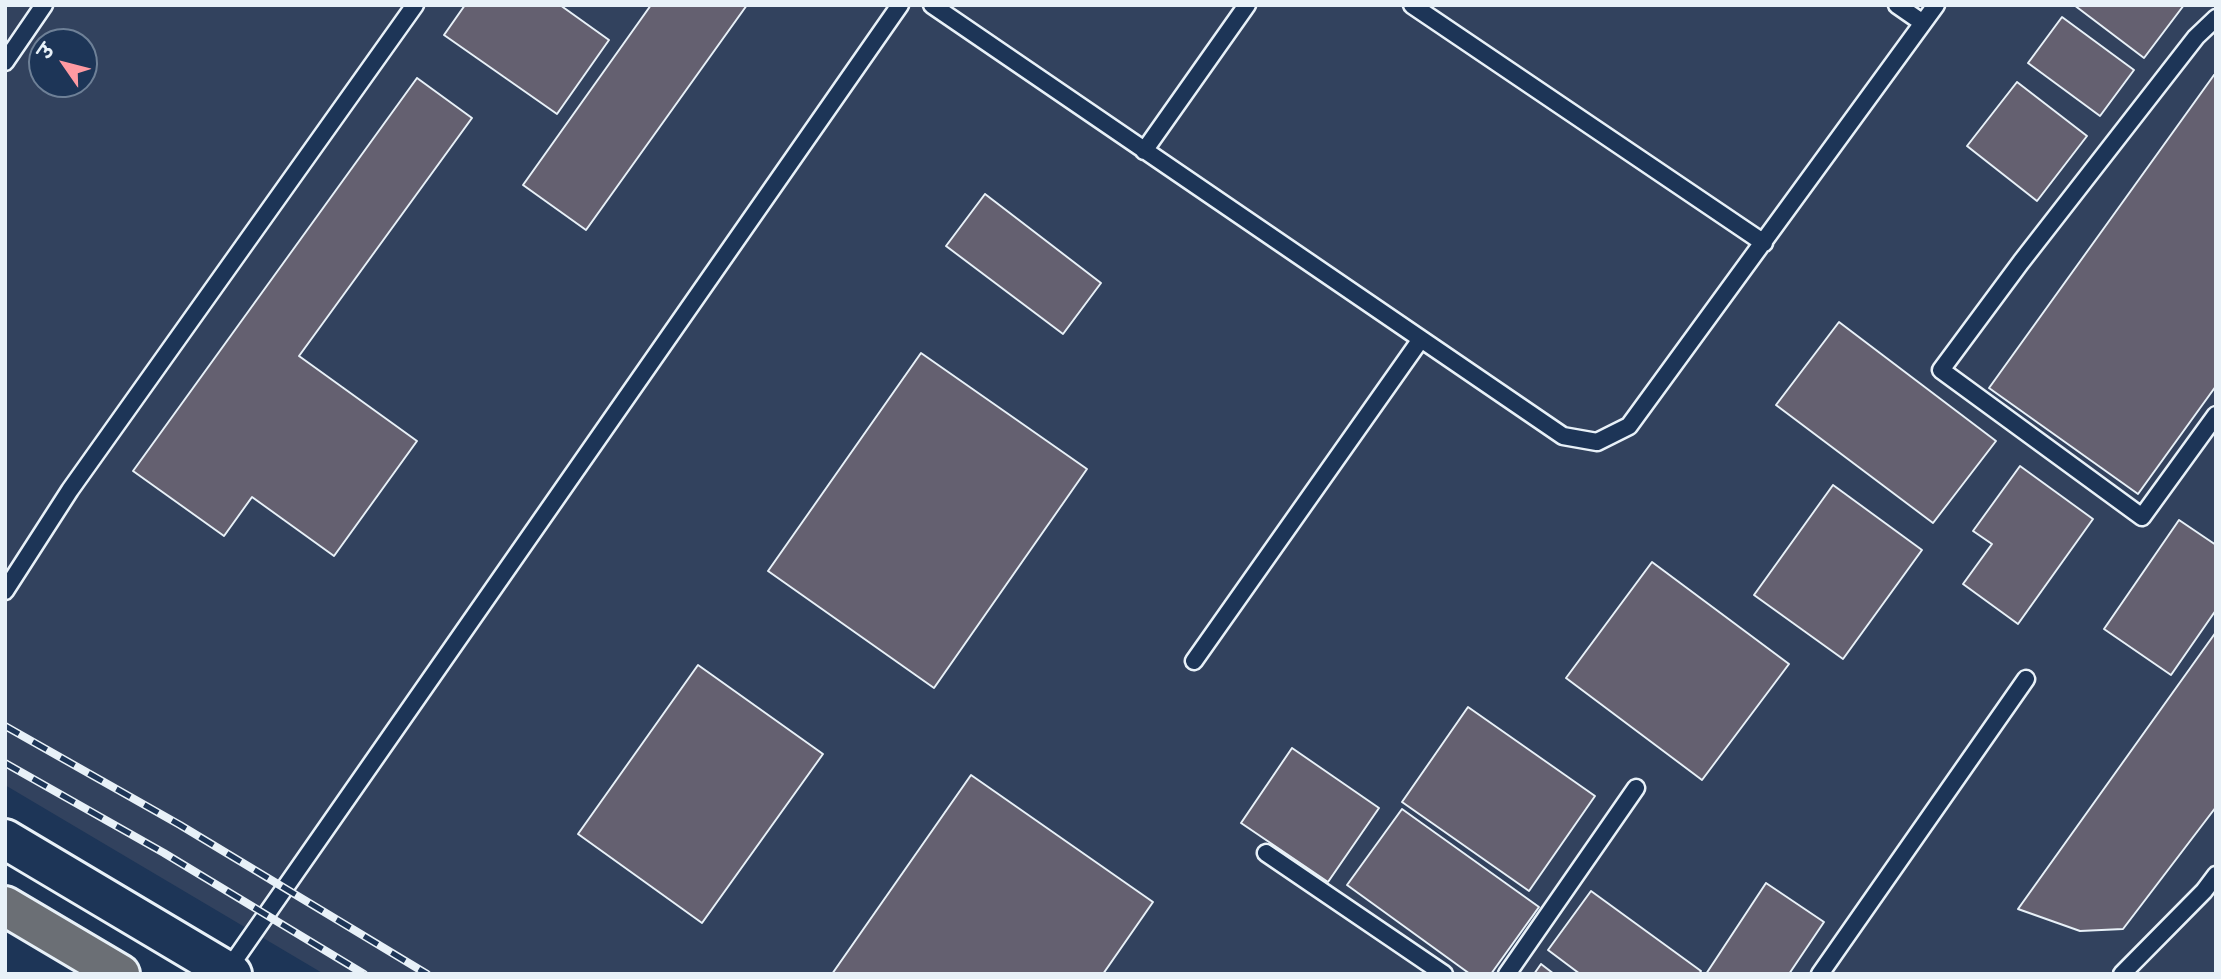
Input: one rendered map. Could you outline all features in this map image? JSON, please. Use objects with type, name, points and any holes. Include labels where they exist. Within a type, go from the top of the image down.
[{"type":"highway","points":[[5,906],[120,974]]},
{"type":"main road","points":[[5,839],[229,972]]},
{"type":"lane","points":[[5,62],[44,5]]},
{"type":"lane","points":[[5,591],[70,490],[415,5]]},
{"type":"lane","points":[[229,972],[900,5]]},
{"type":"lane","points":[[933,5],[1563,436],[1597,442],[1629,426],[1936,5]]},
{"type":"lane","points":[[1144,151],[1247,5]]},
{"type":"lane","points":[[1412,5],[1764,243]]},
{"type":"lane","points":[[1897,5],[1923,23]]},
{"type":"lane","points":[[2216,18],[2196,37],[2021,262],[1941,370],[2141,517],[2216,415]]},
{"type":"lane","points":[[1194,661],[1421,340]]},
{"type":"lane","points":[[1820,974],[2026,679]]},
{"type":"lane","points":[[1507,974],[1636,788]]},
{"type":"lane","points":[[1266,853],[1444,974]]},
{"type":"lane","points":[[2122,974],[2204,891],[2216,875]]},
{"type":"shaded area","points":[[5,5],[2216,5],[2216,974],[324,974],[5,785]]},
{"type":"building","points":[[465,5],[560,5],[609,40],[557,114],[444,35]]},
{"type":"building","points":[[651,5],[747,5],[586,230],[523,185]]},
{"type":"building","points":[[2074,5],[2184,5],[2144,58]]},
{"type":"building","points":[[2062,17],[2134,70],[2100,116],[2028,63]]},
{"type":"building","points":[[2214,75],[2216,386],[2138,494],[1989,388]]},
{"type":"building","points":[[417,78],[472,118],[299,356],[417,441],[334,556],[252,497],[224,536],[133,471]]},
{"type":"building","points":[[2017,82],[2087,136],[2037,201],[1967,146]]},
{"type":"building","points":[[985,194],[1101,283],[1063,334],[946,246]]},
{"type":"building","points":[[1839,322],[1996,441],[1933,523],[1776,405]]},
{"type":"building","points":[[921,353],[1087,469],[934,688],[768,571]]},
{"type":"building","points":[[2020,466],[2093,519],[2018,624],[1963,584],[1992,544],[1973,531]]},
{"type":"building","points":[[1833,485],[1922,550],[1843,659],[1754,595]]},
{"type":"building","points":[[2179,520],[2216,545],[2216,610],[2171,675],[2104,629]]},
{"type":"building","points":[[1652,562],[1789,664],[1702,780],[1566,678]]},
{"type":"building","points":[[2216,632],[2216,807],[2123,929],[2080,931],[2018,909]]},
{"type":"building","points":[[698,665],[823,754],[702,923],[578,834]]},
{"type":"building","points":[[1468,707],[1595,796],[1529,891],[1402,802]]},
{"type":"building","points":[[1292,748],[1379,808],[1328,882],[1241,823]]},
{"type":"building","points":[[971,775],[1153,902],[1103,974],[832,974]]},
{"type":"building","points":[[1402,809],[1539,907],[1491,974],[1470,974],[1347,885]]},
{"type":"building","points":[[1766,883],[1824,922],[1789,974],[1706,974]]},
{"type":"building","points":[[1591,891],[1701,971],[1699,974],[1580,974],[1548,950]]},
{"type":"building","points":[[1541,964],[1554,974],[1534,974]]},
{"type":"railway","points":[[5,726],[180,825],[427,974]]},
{"type":"railway","points":[[5,763],[164,853],[364,974]]}]
